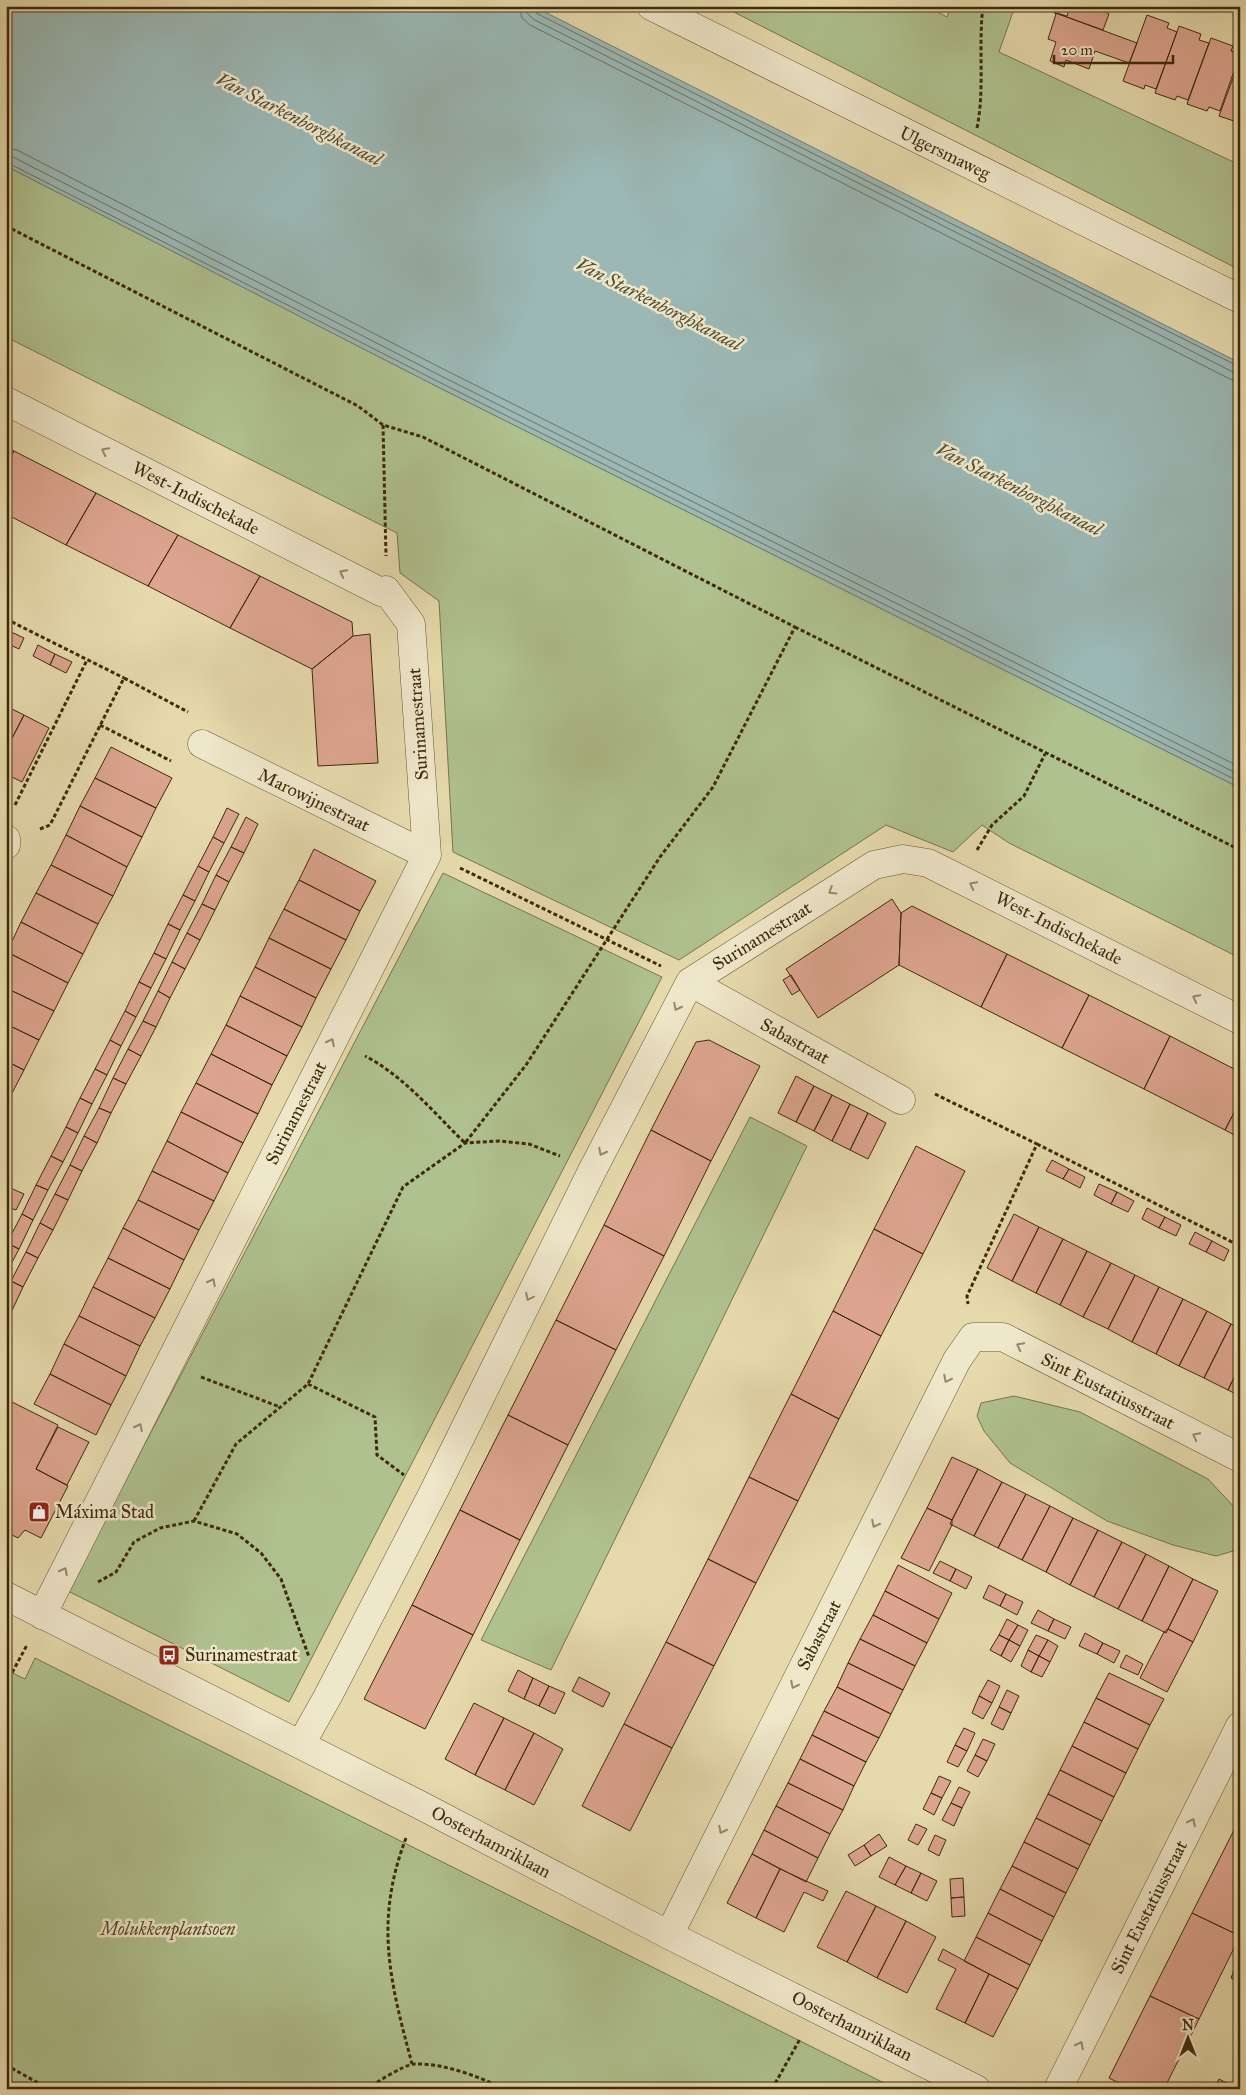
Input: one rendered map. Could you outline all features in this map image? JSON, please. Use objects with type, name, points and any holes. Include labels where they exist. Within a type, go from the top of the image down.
[{"type":"street","name":"Ulgersmaweg","points":[[651,6],[1240,299]]},
{"type":"street","name":"West-Indischekade","points":[[6,401],[380,592],[386,590]]},
{"type":"street","name":"Surinamestraat","points":[[42,1615],[172,1362],[427,855],[411,624],[386,590]]},
{"type":"street","name":"Marowijnestraat","points":[[202,744],[427,855]]},
{"type":"street","name":"West-Indischekade","points":[[874,865],[903,859],[928,863],[1240,1020]]},
{"type":"street","name":"Surinamestraat","points":[[690,982],[874,865]]},
{"type":"street","name":"Sabastraat","points":[[690,982],[901,1100]]},
{"type":"street","points":[[300,1744],[328,1696],[434,1490],[592,1171],[690,982]]},
{"type":"street","name":"Sabastraat","points":[[669,1935],[957,1360],[973,1337]]},
{"type":"street","name":"Sint Eustatiusstraat","points":[[973,1337],[1003,1337],[1240,1458]]},
{"type":"street","name":"Oosterhamriklaan","points":[[6,1596],[418,1804],[669,1935],[818,2008],[976,2089]]},
{"type":"street","name":"Sint Eustatiusstraat","points":[[1058,2089],[1240,1726]]},
{"type":"path","points":[[970,166],[980,114],[980,32],[982,6]]},
{"type":"path","points":[[6,226],[358,406],[383,424],[423,437],[1045,754],[1240,850]]},
{"type":"path","points":[[383,424],[386,590]]},
{"type":"path","points":[[6,619],[199,718],[202,744],[176,763],[100,725]]},
{"type":"path","points":[[194,1521],[236,1444],[308,1384],[403,1187],[465,1143],[526,1065],[606,938],[660,857],[714,787],[795,627]]},
{"type":"path","points":[[6,842],[11,814],[87,660]]},
{"type":"path","points":[[6,842],[50,825],[124,678]]},
{"type":"path","points":[[961,878],[992,825],[1024,796],[1045,754]]},
{"type":"path","points":[[427,855],[606,938],[690,982]]},
{"type":"path","points":[[333,1040],[380,1064],[412,1090],[465,1143],[499,1141],[529,1144],[592,1171]]},
{"type":"path","points":[[901,1100],[923,1088],[1240,1246]]},
{"type":"path","points":[[973,1337],[967,1296],[1037,1144]]},
{"type":"path","points":[[172,1362],[197,1376],[280,1407]]},
{"type":"path","points":[[308,1384],[375,1418],[377,1455],[396,1471],[434,1490]]},
{"type":"path","points":[[92,1586],[116,1572],[134,1542],[160,1528],[194,1521],[237,1534],[261,1553],[281,1579],[307,1653],[328,1696]]},
{"type":"path","points":[[6,1684],[42,1615]]},
{"type":"path","points":[[412,2064],[389,1967],[386,1929],[394,1872],[418,1804]]},
{"type":"path","points":[[772,2089],[818,2008]]},
{"type":"path","points":[[366,2089],[412,2064],[444,2068],[484,2079],[504,2089]]},
{"type":"path","points":[[6,2065],[49,2089]]},
{"type":"path","points":[[276,2089],[307,2085],[314,2089]]},
{"type":"green space","points":[[722,6],[926,6],[947,17],[951,6],[1015,6],[999,52],[1240,165],[1240,270]]},
{"type":"green space","points":[[6,166],[438,387],[1240,788],[1240,958],[1009,843],[982,825],[953,852],[886,825],[679,960],[453,852],[439,601],[400,573],[397,533],[6,337]]},
{"type":"green space","points":[[443,873],[662,977],[289,1702],[68,1591]]},
{"type":"green space","points":[[750,1117],[807,1146],[551,1670],[481,1640]]},
{"type":"green space","points":[[1014,1396],[1080,1412],[1208,1479],[1236,1509],[1240,1520],[1240,1549],[1216,1556],[1173,1545],[1107,1521],[1010,1463],[984,1431],[977,1416],[981,1403]]},
{"type":"green space","name":"Molukkenplantsoen","points":[[35,1658],[896,2089],[6,2089],[6,1670],[25,1679]]},
{"type":"water","name":"Van Starkenborghkanaal","points":[[6,6],[533,6],[1240,363],[1240,788],[438,387],[6,166]]},
{"type":"building","points":[[1070,6],[1102,6],[1101,10],[1109,14],[1103,30],[1053,12],[1067,16]]},
{"type":"building","points":[[1053,12],[1137,43],[1129,63],[1095,51],[1089,69],[1066,60],[1064,67],[1050,61],[1056,42],[1048,39],[1056,14]]},
{"type":"building","points":[[1147,15],[1169,23],[1167,28],[1177,32],[1156,89],[1145,85],[1144,89],[1123,81]]},
{"type":"building","points":[[1179,26],[1201,34],[1199,40],[1209,43],[1188,100],[1177,96],[1175,100],[1155,93]]},
{"type":"building","points":[[1211,38],[1233,46],[1231,51],[1240,54],[1220,111],[1209,107],[1207,111],[1187,104]]},
{"type":"building","points":[[1240,59],[1240,123],[1219,116]]},
{"type":"building","points":[[6,447],[14,451],[6,465]]},
{"type":"building","points":[[14,451],[96,493],[66,545],[6,514],[6,465]]},
{"type":"building","points":[[96,493],[178,535],[148,586],[66,545]]},
{"type":"building","points":[[178,535],[260,576],[230,628],[148,586]]},
{"type":"building","points":[[260,576],[352,622],[353,636],[312,669],[230,628]]},
{"type":"building","points":[[7,630],[24,638],[19,649],[6,643]]},
{"type":"building","points":[[370,634],[378,763],[318,766],[312,669],[353,636]]},
{"type":"building","points":[[38,645],[55,654],[50,665],[33,656]]},
{"type":"building","points":[[55,654],[72,662],[66,673],[50,665]]},
{"type":"building","points":[[6,706],[24,715],[6,750]]},
{"type":"building","points":[[24,715],[49,728],[22,782],[6,774],[6,750]]},
{"type":"building","points":[[111,747],[172,778],[156,808],[95,778]]},
{"type":"building","points":[[95,778],[156,808],[142,837],[80,806]]},
{"type":"building","points":[[80,806],[142,837],[127,867],[66,835]]},
{"type":"building","points":[[227,808],[239,814],[224,843],[213,837]]},
{"type":"building","points":[[246,817],[258,824],[244,853],[231,847]]},
{"type":"building","points":[[66,835],[127,867],[113,896],[51,865]]},
{"type":"building","points":[[213,837],[224,843],[209,872],[198,866]]},
{"type":"building","points":[[231,847],[244,853],[229,882],[216,875]]},
{"type":"building","points":[[314,849],[376,881],[360,911],[299,880]]},
{"type":"building","points":[[51,865],[113,896],[98,924],[36,893]]},
{"type":"building","points":[[198,866],[209,872],[195,901],[183,895]]},
{"type":"building","points":[[216,875],[229,882],[215,910],[202,904]]},
{"type":"building","points":[[299,880],[360,911],[346,940],[284,909]]},
{"type":"building","points":[[36,893],[98,924],[83,954],[21,922]]},
{"type":"building","points":[[183,895],[195,901],[180,930],[168,924]]},
{"type":"building","points":[[892,899],[901,913],[899,965],[818,1018],[786,969]]},
{"type":"building","points":[[202,904],[215,910],[200,940],[187,933]]},
{"type":"building","points":[[912,906],[1007,954],[981,1007],[899,965],[901,913]]},
{"type":"building","points":[[284,909],[346,940],[331,969],[269,938]]},
{"type":"building","points":[[21,922],[83,954],[68,983],[7,952]]},
{"type":"building","points":[[168,924],[180,930],[166,959],[154,953]]},
{"type":"building","points":[[187,933],[200,940],[185,969],[172,962]]},
{"type":"building","points":[[269,938],[331,969],[316,998],[255,967]]},
{"type":"building","points":[[7,952],[68,983],[54,1011],[6,988]]},
{"type":"building","points":[[154,953],[166,959],[151,988],[139,982]]},
{"type":"building","points":[[1007,954],[1089,995],[1062,1048],[981,1007]]},
{"type":"building","points":[[172,962],[185,969],[170,998],[158,991]]},
{"type":"building","points":[[255,967],[316,998],[302,1027],[240,996]]},
{"type":"building","points":[[791,975],[800,990],[792,995],[783,980]]},
{"type":"building","points":[[139,982],[151,988],[136,1017],[125,1011]]},
{"type":"building","points":[[6,988],[54,1011],[39,1040],[6,1024]]},
{"type":"building","points":[[158,991],[170,998],[156,1027],[143,1021]]},
{"type":"building","points":[[1089,995],[1170,1036],[1144,1089],[1062,1048]]},
{"type":"building","points":[[240,996],[302,1027],[287,1056],[226,1025]]},
{"type":"building","points":[[125,1011],[136,1017],[121,1046],[110,1040]]},
{"type":"building","points":[[143,1021],[156,1027],[141,1056],[128,1049]]},
{"type":"building","points":[[6,1024],[39,1040],[24,1070],[6,1061]]},
{"type":"building","points":[[226,1025],[287,1056],[272,1085],[211,1054]]},
{"type":"building","points":[[1170,1036],[1240,1072],[1240,1101],[1225,1130],[1144,1089]]},
{"type":"building","points":[[110,1040],[121,1046],[107,1075],[95,1069]]},
{"type":"building","points":[[709,1040],[760,1066],[711,1161],[651,1130],[696,1042]]},
{"type":"building","points":[[128,1049],[141,1056],[126,1084],[113,1078]]},
{"type":"building","points":[[211,1054],[272,1085],[258,1114],[196,1083]]},
{"type":"building","points":[[6,1061],[24,1070],[9,1099],[6,1097]]},
{"type":"building","points":[[95,1069],[107,1075],[92,1104],[80,1098]]},
{"type":"building","points":[[796,1076],[814,1086],[796,1122],[778,1113]]},
{"type":"building","points":[[113,1078],[126,1084],[111,1113],[99,1108]]},
{"type":"building","points":[[196,1083],[258,1114],[243,1143],[181,1112]]},
{"type":"building","points":[[814,1086],[832,1095],[814,1131],[796,1122]]},
{"type":"building","points":[[832,1095],[850,1104],[832,1141],[814,1131]]},
{"type":"building","points":[[80,1098],[92,1104],[78,1133],[66,1127]]},
{"type":"building","points":[[1240,1101],[1240,1138],[1225,1130]]},
{"type":"building","points":[[850,1104],[868,1113],[850,1150],[832,1141]]},
{"type":"building","points":[[99,1108],[111,1113],[97,1143],[84,1136]]},
{"type":"building","points":[[181,1112],[243,1143],[228,1173],[167,1141]]},
{"type":"building","points":[[868,1113],[886,1123],[868,1159],[850,1150]]},
{"type":"building","points":[[66,1127],[78,1133],[63,1162],[51,1156]]},
{"type":"building","points":[[651,1130],[711,1161],[664,1256],[604,1225]]},
{"type":"building","points":[[84,1136],[97,1143],[82,1171],[70,1165]]},
{"type":"building","points":[[167,1141],[228,1173],[214,1201],[152,1171]]},
{"type":"building","points":[[916,1146],[965,1171],[923,1254],[874,1229]]},
{"type":"building","points":[[51,1156],[63,1162],[48,1190],[36,1185]]},
{"type":"building","points":[[1052,1160],[1069,1169],[1063,1179],[1046,1171]]},
{"type":"building","points":[[70,1165],[82,1171],[68,1200],[55,1194]]},
{"type":"building","points":[[1069,1169],[1085,1177],[1080,1188],[1063,1179]]},
{"type":"building","points":[[152,1171],[214,1201],[199,1230],[138,1200]]},
{"type":"building","points":[[1099,1184],[1117,1192],[1111,1204],[1094,1195]]},
{"type":"building","points":[[36,1185],[48,1190],[33,1220],[22,1214]]},
{"type":"building","points":[[6,1186],[24,1194],[16,1210],[6,1206]]},
{"type":"building","points":[[1117,1192],[1134,1201],[1128,1212],[1111,1204]]},
{"type":"building","points":[[55,1194],[68,1200],[53,1230],[40,1223]]},
{"type":"building","points":[[138,1200],[199,1230],[184,1260],[123,1228]]},
{"type":"building","points":[[1147,1208],[1165,1217],[1159,1228],[1142,1219]]},
{"type":"building","points":[[22,1214],[33,1220],[19,1249],[7,1243]]},
{"type":"building","points":[[1014,1214],[1039,1227],[1012,1281],[987,1268]]},
{"type":"building","points":[[1165,1217],[1181,1225],[1176,1236],[1159,1228]]},
{"type":"building","points":[[40,1223],[53,1230],[38,1258],[26,1252]]},
{"type":"building","points":[[604,1225],[664,1256],[616,1350],[556,1320]]},
{"type":"building","points":[[1039,1227],[1063,1239],[1036,1293],[1012,1281]]},
{"type":"building","points":[[123,1228],[184,1260],[170,1289],[108,1258]]},
{"type":"building","points":[[874,1229],[923,1254],[881,1336],[833,1311]]},
{"type":"building","points":[[1195,1232],[1212,1241],[1206,1252],[1189,1244]]},
{"type":"building","points":[[1063,1239],[1087,1251],[1060,1305],[1036,1293]]},
{"type":"building","points":[[1212,1241],[1229,1250],[1224,1261],[1206,1252]]},
{"type":"building","points":[[6,1244],[19,1249],[6,1274]]},
{"type":"building","points":[[1087,1251],[1111,1263],[1083,1317],[1060,1305]]},
{"type":"building","points":[[26,1252],[38,1258],[23,1287],[11,1281]]},
{"type":"building","points":[[108,1258],[170,1289],[155,1318],[93,1287]]},
{"type":"building","points":[[1111,1263],[1135,1275],[1108,1329],[1083,1317]]},
{"type":"building","points":[[1135,1275],[1159,1287],[1132,1342],[1108,1329]]},
{"type":"building","points":[[11,1281],[23,1287],[9,1317],[6,1315],[6,1291]]},
{"type":"building","points":[[93,1287],[155,1318],[140,1346],[79,1316]]},
{"type":"building","points":[[1159,1287],[1183,1299],[1156,1354],[1132,1342]]},
{"type":"building","points":[[1183,1299],[1207,1311],[1179,1366],[1156,1354]]},
{"type":"building","points":[[833,1311],[881,1336],[839,1419],[791,1394]]},
{"type":"building","points":[[1207,1311],[1231,1324],[1204,1378],[1179,1366]]},
{"type":"building","points":[[79,1316],[140,1346],[126,1376],[64,1344]]},
{"type":"building","points":[[556,1320],[616,1350],[568,1445],[508,1415]]},
{"type":"building","points":[[1231,1324],[1240,1328],[1240,1365],[1228,1390],[1204,1378]]},
{"type":"building","points":[[64,1344],[126,1376],[111,1405],[50,1374]]},
{"type":"building","points":[[1240,1365],[1240,1396],[1228,1390]]},
{"type":"building","points":[[50,1374],[111,1405],[96,1435],[34,1404]]},
{"type":"building","points":[[791,1394],[839,1419],[798,1501],[749,1477]]},
{"type":"building","points":[[6,1399],[58,1425],[36,1469],[68,1486],[41,1538],[25,1530],[18,1538],[6,1532]]},
{"type":"building","points":[[508,1415],[568,1445],[520,1540],[460,1510]]},
{"type":"building","points":[[58,1427],[89,1442],[67,1485],[36,1469]]},
{"type":"building","points":[[952,1457],[978,1469],[952,1520],[927,1508]]},
{"type":"building","points":[[978,1469],[1002,1482],[974,1536],[950,1524]]},
{"type":"building","points":[[749,1477],[798,1501],[756,1583],[708,1559]]},
{"type":"building","points":[[1002,1482],[1026,1494],[998,1548],[974,1536]]},
{"type":"building","points":[[1026,1494],[1050,1506],[1022,1560],[998,1548]]},
{"type":"building","points":[[1050,1506],[1073,1518],[1046,1572],[1022,1560]]},
{"type":"building","points":[[927,1508],[952,1520],[952,1525],[929,1571],[901,1558]]},
{"type":"building","points":[[460,1510],[520,1540],[473,1635],[412,1605]]},
{"type":"building","points":[[1073,1518],[1098,1530],[1070,1585],[1046,1572]]},
{"type":"building","points":[[1098,1530],[1122,1542],[1094,1597],[1070,1585]]},
{"type":"building","points":[[1122,1542],[1146,1554],[1118,1609],[1094,1597]]},
{"type":"building","points":[[1146,1554],[1169,1566],[1142,1621],[1118,1609]]},
{"type":"building","points":[[708,1559],[756,1583],[714,1666],[666,1642]]},
{"type":"building","points":[[940,1561],[956,1569],[950,1581],[933,1573]]},
{"type":"building","points":[[898,1565],[952,1593],[939,1619],[885,1591]]},
{"type":"building","points":[[1169,1566],[1193,1579],[1166,1633],[1142,1621]]},
{"type":"building","points":[[956,1569],[972,1577],[966,1589],[950,1581]]},
{"type":"building","points":[[1193,1579],[1218,1591],[1193,1642],[1168,1629]]},
{"type":"building","points":[[989,1585],[1006,1594],[1000,1606],[983,1598]]},
{"type":"building","points":[[885,1591],[939,1619],[927,1643],[873,1615]]},
{"type":"building","points":[[1006,1594],[1023,1602],[1017,1615],[1000,1606]]},
{"type":"building","points":[[412,1605],[473,1635],[425,1729],[364,1699]]},
{"type":"building","points":[[1038,1610],[1054,1619],[1048,1631],[1031,1623]]},
{"type":"building","points":[[873,1615],[927,1643],[915,1666],[860,1639]]},
{"type":"building","points":[[1007,1619],[1018,1625],[1009,1640],[999,1635]]},
{"type":"building","points":[[1054,1619],[1071,1627],[1065,1639],[1048,1631]]},
{"type":"building","points":[[1018,1625],[1028,1630],[1020,1646],[1009,1640]]},
{"type":"building","points":[[1168,1629],[1193,1642],[1167,1692],[1140,1678],[1164,1632]]},
{"type":"building","points":[[1085,1633],[1103,1643],[1097,1654],[1079,1646]]},
{"type":"building","points":[[999,1635],[1009,1640],[1001,1656],[990,1650]]},
{"type":"building","points":[[1036,1635],[1048,1640],[1039,1656],[1028,1650]]},
{"type":"building","points":[[860,1639],[915,1666],[903,1690],[848,1663]]},
{"type":"building","points":[[1009,1640],[1020,1646],[1011,1662],[1001,1656]]},
{"type":"building","points":[[1048,1640],[1058,1646],[1050,1662],[1039,1656]]},
{"type":"building","points":[[666,1642],[714,1666],[672,1748],[624,1724]]},
{"type":"building","points":[[1103,1643],[1120,1651],[1114,1663],[1097,1654]]},
{"type":"building","points":[[1028,1650],[1039,1656],[1031,1672],[1021,1666]]},
{"type":"building","points":[[1126,1655],[1143,1664],[1138,1675],[1120,1667]]},
{"type":"building","points":[[1039,1656],[1050,1662],[1042,1677],[1031,1672]]},
{"type":"building","points":[[848,1663],[903,1690],[891,1714],[837,1687]]},
{"type":"building","points":[[518,1670],[533,1678],[524,1699],[508,1691]]},
{"type":"building","points":[[1109,1673],[1164,1699],[1150,1725],[1096,1698]]},
{"type":"building","points":[[579,1677],[610,1693],[603,1707],[572,1691]]},
{"type":"building","points":[[533,1678],[549,1686],[539,1706],[524,1699]]},
{"type":"building","points":[[988,1680],[1000,1686],[992,1703],[979,1696]]},
{"type":"building","points":[[549,1686],[565,1693],[555,1714],[539,1706]]},
{"type":"building","points":[[837,1687],[891,1714],[879,1738],[824,1711]]},
{"type":"building","points":[[1007,1690],[1019,1696],[1011,1713],[999,1707]]},
{"type":"building","points":[[979,1696],[992,1703],[983,1719],[972,1713]]},
{"type":"building","points":[[1096,1698],[1150,1725],[1138,1749],[1084,1722]]},
{"type":"building","points":[[474,1703],[504,1718],[475,1775],[445,1759]]},
{"type":"building","points":[[999,1707],[1011,1713],[1003,1730],[991,1724]]},
{"type":"building","points":[[824,1711],[879,1738],[866,1762],[812,1735]]},
{"type":"building","points":[[504,1718],[534,1733],[505,1790],[475,1775]]},
{"type":"building","points":[[1084,1722],[1138,1749],[1126,1773],[1072,1746]]},
{"type":"building","points":[[624,1724],[672,1748],[630,1831],[582,1806]]},
{"type":"building","points":[[964,1728],[975,1733],[967,1751],[955,1745]]},
{"type":"building","points":[[534,1733],[563,1749],[534,1805],[505,1790]]},
{"type":"building","points":[[812,1735],[866,1762],[854,1786],[800,1759]]},
{"type":"building","points":[[983,1739],[995,1744],[987,1761],[975,1755]]},
{"type":"building","points":[[955,1745],[967,1751],[958,1767],[947,1762]]},
{"type":"building","points":[[1072,1746],[1126,1773],[1114,1797],[1060,1770]]},
{"type":"building","points":[[975,1755],[987,1761],[978,1777],[967,1771]]},
{"type":"building","points":[[800,1759],[854,1786],[843,1810],[788,1783]]},
{"type":"building","points":[[1060,1770],[1114,1797],[1102,1821],[1048,1794]]},
{"type":"building","points":[[939,1776],[951,1781],[942,1798],[931,1793]]},
{"type":"building","points":[[788,1783],[843,1810],[830,1834],[776,1806]]},
{"type":"building","points":[[959,1787],[970,1792],[962,1808],[951,1803]]},
{"type":"building","points":[[931,1793],[942,1798],[934,1815],[923,1809]]},
{"type":"building","points":[[1048,1794],[1102,1821],[1090,1845],[1036,1818]]},
{"type":"building","points":[[951,1803],[962,1808],[954,1826],[942,1820]]},
{"type":"building","points":[[776,1806],[830,1834],[818,1858],[764,1830]]},
{"type":"building","points":[[1036,1818],[1090,1845],[1078,1869],[1024,1842]]},
{"type":"building","points":[[1240,1818],[1240,1833],[1234,1830]]},
{"type":"building","points":[[916,1824],[927,1829],[918,1845],[908,1840]]},
{"type":"building","points":[[764,1830],[818,1858],[806,1882],[752,1854]]},
{"type":"building","points":[[1234,1830],[1240,1833],[1240,1936],[1192,1913]]},
{"type":"building","points":[[879,1834],[887,1846],[871,1856],[864,1845]]},
{"type":"building","points":[[935,1835],[946,1840],[939,1856],[928,1850]]},
{"type":"building","points":[[1024,1842],[1078,1869],[1066,1893],[1012,1866]]},
{"type":"building","points":[[864,1845],[871,1856],[855,1866],[848,1855]]},
{"type":"building","points":[[752,1854],[780,1869],[756,1918],[727,1903]]},
{"type":"building","points":[[889,1857],[906,1866],[895,1885],[879,1877]]},
{"type":"building","points":[[906,1866],[921,1873],[911,1893],[895,1885]]},
{"type":"building","points":[[1012,1866],[1066,1893],[1054,1917],[1000,1889]]},
{"type":"building","points":[[780,1869],[828,1891],[823,1901],[804,1892],[784,1932],[756,1918]]},
{"type":"building","points":[[921,1873],[937,1881],[927,1901],[911,1893]]},
{"type":"building","points":[[963,1878],[964,1897],[951,1898],[950,1879]]},
{"type":"building","points":[[1000,1889],[1054,1917],[1042,1941],[988,1913]]},
{"type":"building","points":[[846,1891],[876,1906],[847,1962],[817,1947]]},
{"type":"building","points":[[964,1897],[965,1916],[952,1917],[951,1898]]},
{"type":"building","points":[[876,1906],[906,1921],[877,1978],[847,1962]]},
{"type":"building","points":[[988,1913],[1042,1941],[1030,1965],[976,1937]]},
{"type":"building","points":[[1192,1913],[1240,1936],[1199,2019],[1150,1996]]},
{"type":"building","points":[[906,1921],[936,1937],[907,1993],[877,1978]]},
{"type":"building","points":[[976,1937],[1030,1965],[1018,1989],[964,1961]]},
{"type":"building","points":[[943,1949],[989,1974],[965,2023],[936,2009],[956,1969],[938,1960]]},
{"type":"building","points":[[1238,1960],[1240,1960],[1240,1982],[1231,1978]]},
{"type":"building","points":[[989,1974],[1018,1989],[993,2037],[965,2023]]},
{"type":"building","points":[[1150,1996],[1199,2019],[1164,2089],[1131,2089],[1109,2078]]},
{"type":"building","points":[[1219,2079],[1238,2089],[1214,2089]]},
{"type":"place","name":"Máxima Stad","points":[[39,1512]]},
{"type":"place","name":"Surinamestraat","points":[[169,1655]]}]
